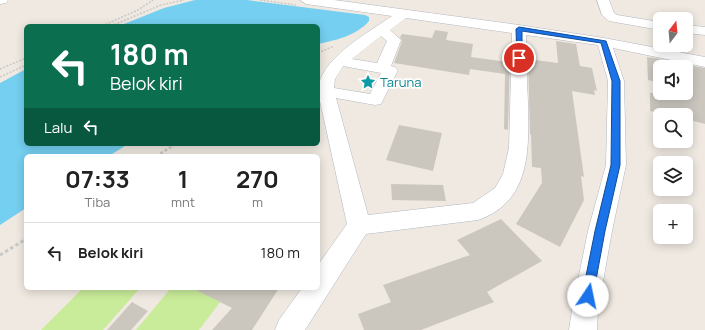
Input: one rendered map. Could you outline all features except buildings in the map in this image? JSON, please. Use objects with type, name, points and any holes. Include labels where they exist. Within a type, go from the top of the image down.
[{"type":"lane","points":[[603,0],[608,15],[614,18],[653,25]]},
{"type":"lane","points":[[302,3],[323,1],[403,14],[519,29],[604,42],[705,62]]},
{"type":"lane","points":[[320,283],[359,225],[326,91],[327,79],[337,54],[381,29],[403,14]]},
{"type":"lane","points":[[381,29],[394,40],[382,68]]},
{"type":"lane","points":[[359,225],[478,211],[503,194],[513,174],[519,148],[519,29]]},
{"type":"lane","points":[[693,30],[705,31]]},
{"type":"lane","points":[[583,330],[585,310],[600,231],[616,165],[616,81],[604,42]]},
{"type":"lane","points":[[326,91],[376,100],[390,70],[337,54]]},
{"type":"lane","points":[[289,330],[315,290]]},
{"type":"path","points":[[106,24],[138,10],[153,0]]},
{"type":"path","points":[[116,24],[161,5],[184,0]]},
{"type":"path","points":[[260,0],[302,3]]},
{"type":"path","points":[[320,52],[337,54]]},
{"type":"path","points":[[0,69],[24,59]]},
{"type":"path","points":[[0,78],[24,66]]},
{"type":"path","points":[[159,154],[173,146]]},
{"type":"path","points":[[0,255],[24,240]]},
{"type":"green space","points":[[81,290],[138,290],[103,330],[41,330]]},
{"type":"green space","points":[[169,290],[221,290],[227,293],[199,330],[136,330]]},
{"type":"water","points":[[195,0],[247,0],[365,15],[369,17],[369,21],[352,34],[320,44],[320,24],[124,24],[164,8]]},
{"type":"water","points":[[24,70],[24,146],[125,146],[112,154],[24,154],[24,209],[0,225],[0,83]]},
{"type":"place","name":"Taruna","points":[[368,82]]},
{"type":"route","points":[[519,58],[519,29],[604,42],[616,81],[616,165],[600,231],[588,296]]}]
